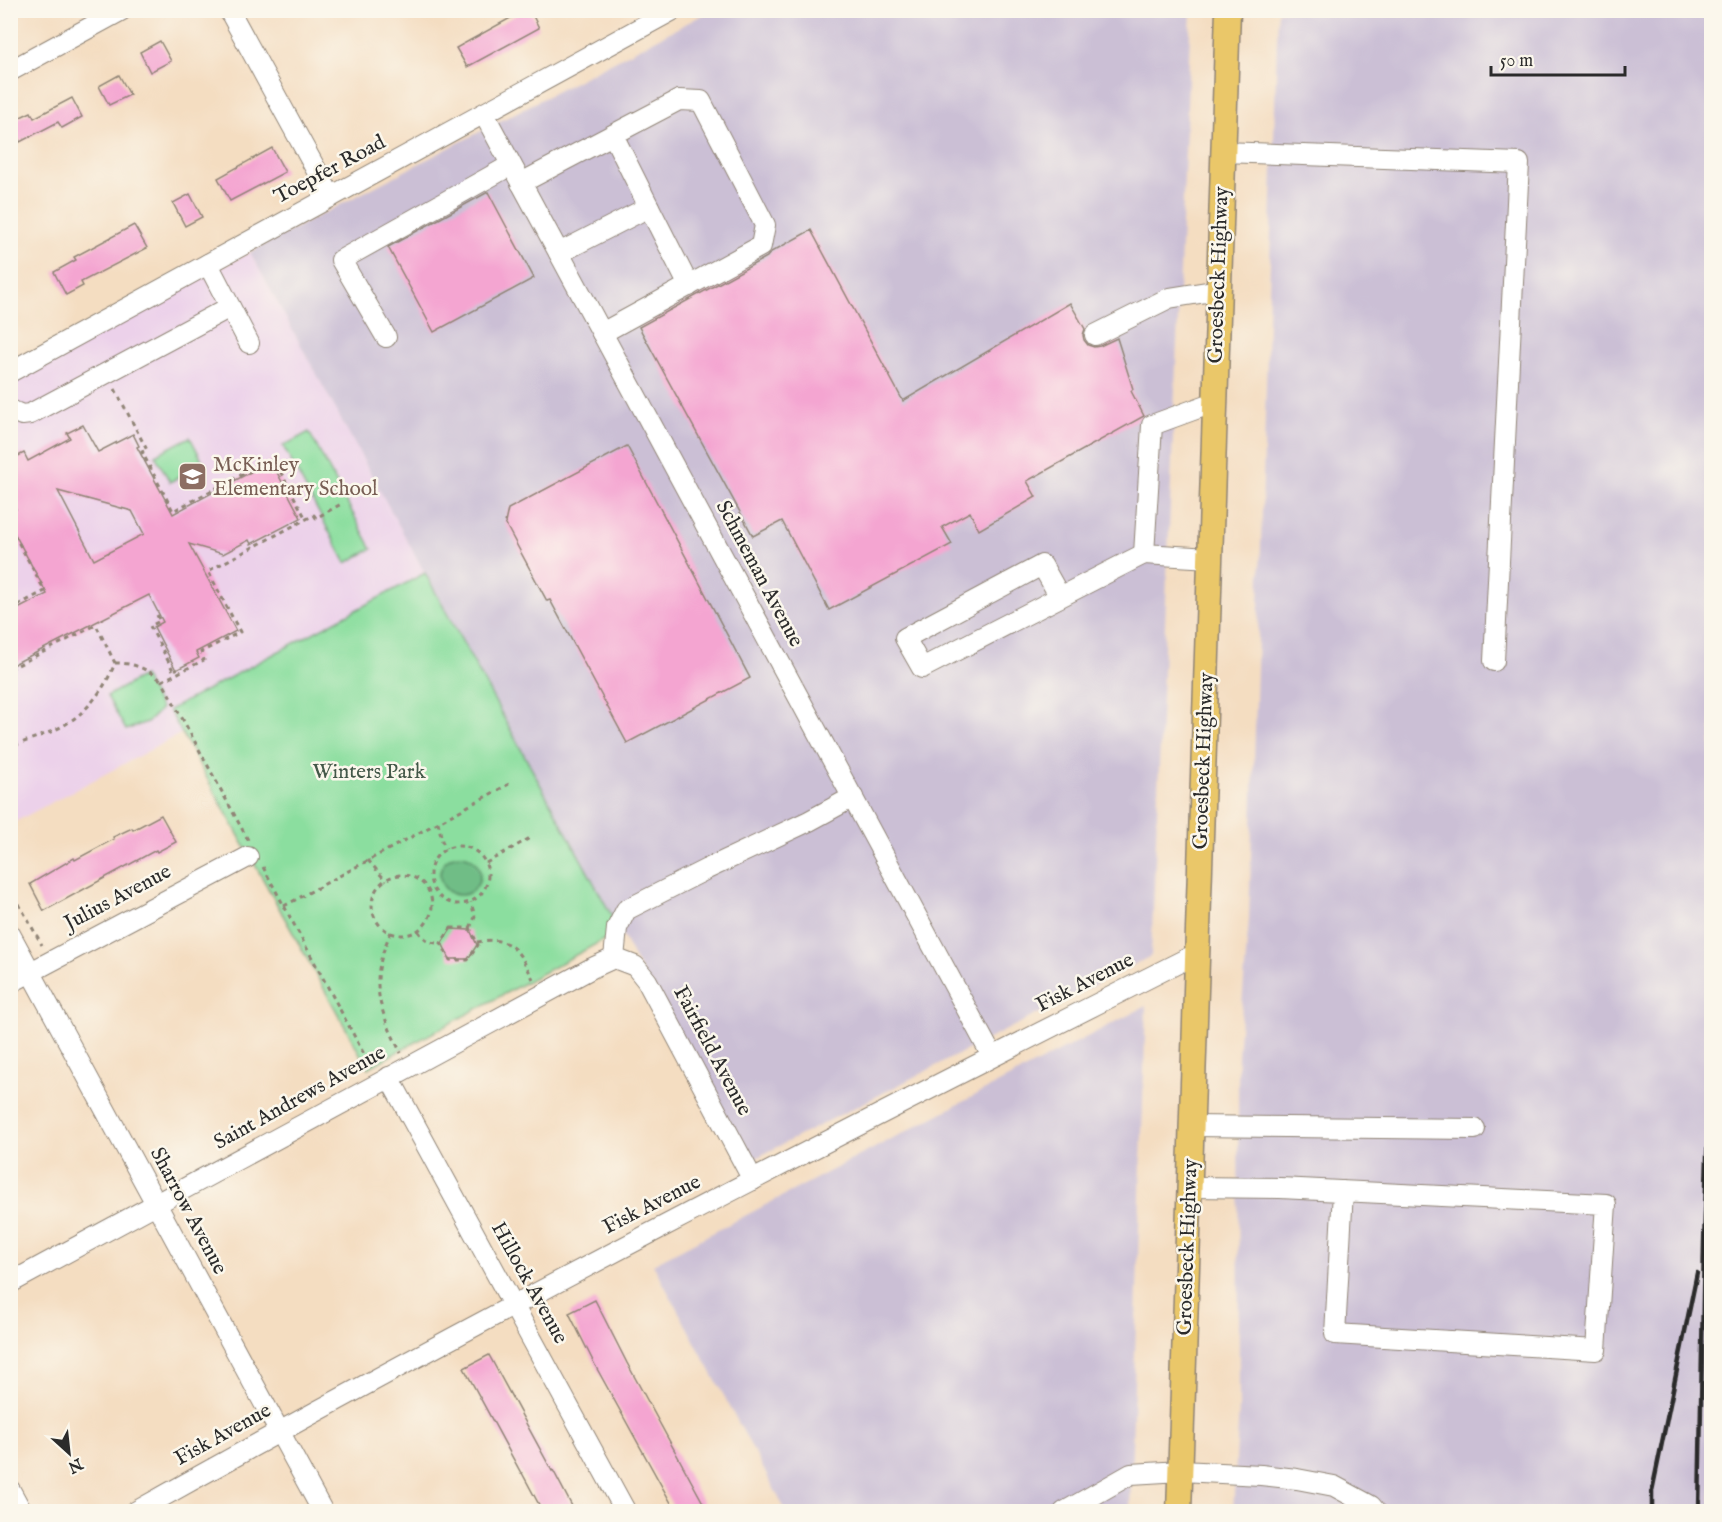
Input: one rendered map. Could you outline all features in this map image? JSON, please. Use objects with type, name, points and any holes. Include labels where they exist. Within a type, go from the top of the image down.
[{"type":"main road","name":"Groesbeck Highway","points":[[1179,1512],[1228,10]]},
{"type":"street","points":[[10,71],[122,10]]},
{"type":"street","points":[[229,10],[331,197]]},
{"type":"street","name":"Toepfer Road","points":[[10,372],[673,10]]},
{"type":"street","points":[[521,183],[679,100],[701,101],[765,225],[761,246],[602,333]]},
{"type":"street","name":"Schmeman Avenue","points":[[484,114],[992,1056]]},
{"type":"street","points":[[613,135],[689,286]]},
{"type":"street","points":[[1223,152],[1519,163],[1494,661]]},
{"type":"street","points":[[386,337],[341,260],[511,165]]},
{"type":"street","points":[[559,253],[649,207]]},
{"type":"street","points":[[208,264],[249,343]]},
{"type":"street","points":[[1095,334],[1169,298],[1219,290]]},
{"type":"street","points":[[10,410],[22,415],[30,414],[230,307]]},
{"type":"street","points":[[1144,554],[1152,425],[1215,402]]},
{"type":"street","points":[[1059,597],[1042,565],[905,638],[922,668],[1144,554],[1210,558]]},
{"type":"street","points":[[614,958],[617,928],[626,910],[809,821],[853,797]]},
{"type":"street","name":"Julius Avenue","points":[[10,983],[253,856]]},
{"type":"street","name":"Sharrow Avenue","points":[[10,934],[323,1512]]},
{"type":"street","name":"Fisk Avenue","points":[[135,1512],[513,1304],[992,1056],[1198,953]]},
{"type":"street","name":"Saint Andrews Avenue","points":[[10,1283],[157,1204],[381,1073],[614,958]]},
{"type":"street","name":"Fairfield Avenue","points":[[614,958],[636,966],[647,981],[753,1180]]},
{"type":"street","name":"Hillock Avenue","points":[[381,1073],[513,1304],[626,1512]]},
{"type":"street","points":[[1192,1126],[1475,1130]]},
{"type":"street","points":[[1190,1187],[1280,1188],[1343,1191],[1606,1204],[1596,1350],[1335,1334],[1343,1191]]},
{"type":"street","points":[[1064,1512],[1131,1474],[1181,1471],[1261,1475],[1325,1484],[1334,1486],[1371,1506],[1376,1512]]},
{"type":"street","points":[[10,1490],[22,1512]]},
{"type":"path","points":[[113,385],[147,450],[142,452],[173,511],[273,458],[306,519]]},
{"type":"path","points":[[162,681],[204,660],[201,652],[240,632],[208,571],[314,514],[316,519],[343,503]]},
{"type":"path","points":[[10,527],[45,591],[10,609]]},
{"type":"path","points":[[157,615],[160,621],[150,626],[175,674]]},
{"type":"path","points":[[10,669],[96,625],[115,663]]},
{"type":"path","points":[[115,663],[137,665],[162,681],[253,856],[381,1073]]},
{"type":"path","points":[[10,748],[60,728],[79,715],[97,698],[115,663]]},
{"type":"path","points":[[284,906],[509,784]]},
{"type":"path","points":[[438,822],[446,849]]},
{"type":"path","points":[[486,863],[530,838]]},
{"type":"path","points":[[466,846],[475,850],[486,863],[489,876],[487,886],[470,902],[456,904],[447,901],[439,896],[434,888],[431,870],[439,854],[446,849],[466,846]]},
{"type":"path","points":[[368,860],[386,881]]},
{"type":"path","points":[[396,876],[415,878],[428,891],[432,900],[432,909],[424,926],[417,931],[406,935],[396,935],[379,924],[374,915],[374,895],[380,886],[396,876]]},
{"type":"path","points":[[10,888],[42,945]]},
{"type":"path","points":[[428,891],[434,888]]},
{"type":"path","points":[[470,902],[475,917],[470,928]]},
{"type":"path","points":[[417,931],[426,940],[436,944],[441,943],[451,928],[470,928]]},
{"type":"path","points":[[441,943],[450,960],[468,960],[478,945],[470,928]]},
{"type":"path","points":[[391,932],[380,959],[378,992],[385,1020],[401,1053]]},
{"type":"path","points":[[477,942],[498,940],[513,947],[523,959],[534,981]]},
{"type":"shaded area","points":[[710,11],[1191,11],[1151,956],[744,1164],[620,931],[250,252]]},
{"type":"shaded area","points":[[1278,11],[1711,11],[1711,1511],[1233,1512],[1239,1407],[1238,1055],[1249,919]]},
{"type":"shaded area","name":"McKinley Elementary School","points":[[250,252],[425,573],[169,710],[182,733],[11,824],[11,382]]},
{"type":"shaded area","points":[[1146,1006],[1130,1511],[786,1511],[653,1264]]},
{"type":"green space","points":[[309,432],[372,549],[346,563],[283,446]]},
{"type":"green space","points":[[190,437],[204,464],[170,482],[155,455]]},
{"type":"green space","name":"Winters Park","points":[[425,573],[620,931],[368,1068],[169,710]]},
{"type":"green space","points":[[143,676],[161,709],[149,721],[126,730],[107,696]]},
{"type":"green space","points":[[460,855],[474,861],[480,875],[474,889],[460,895],[446,889],[440,875],[446,861]]},
{"type":"building","points":[[525,10],[530,10],[539,28],[467,67],[456,48]]},
{"type":"building","points":[[160,41],[171,61],[150,72],[140,52]]},
{"type":"building","points":[[119,75],[130,95],[109,105],[99,86]]},
{"type":"building","points":[[72,98],[82,117],[62,128],[58,122],[20,142],[10,122],[31,112],[34,118]]},
{"type":"building","points":[[272,148],[285,172],[230,201],[218,178]]},
{"type":"building","points":[[488,192],[534,278],[434,332],[388,247]]},
{"type":"building","points":[[190,194],[202,217],[185,226],[173,203]]},
{"type":"building","points":[[134,225],[147,248],[81,282],[83,286],[66,295],[54,272],[76,260],[74,257]]},
{"type":"building","points":[[811,230],[903,401],[1070,303],[1085,329],[1083,335],[1088,345],[1100,346],[1117,338],[1133,389],[1131,391],[1144,416],[1027,481],[1036,497],[979,530],[970,512],[942,527],[952,544],[829,610],[782,521],[753,536],[639,327],[767,257],[771,252]]},
{"type":"building","points":[[83,425],[98,452],[133,434],[139,446],[137,447],[173,514],[271,461],[301,518],[251,544],[249,540],[223,554],[189,544],[236,631],[196,652],[199,658],[176,670],[154,627],[163,622],[149,595],[10,666],[10,613],[47,594],[10,525],[10,512],[16,509],[10,499],[10,460],[24,453],[28,461],[70,438],[67,433]],"holes":[[[58,491],[132,511],[144,534],[94,560]]]},
{"type":"building","points":[[627,446],[750,678],[627,743],[550,600],[547,601],[505,523],[508,509]]},
{"type":"building","points":[[161,815],[176,842],[157,852],[156,850],[44,911],[30,884],[74,858],[75,860],[114,839],[113,837],[132,828],[133,830]]},
{"type":"building","points":[[451,929],[470,930],[477,945],[468,959],[450,959],[442,943]]},
{"type":"building","points":[[595,1300],[708,1512],[676,1512],[596,1367],[569,1313]]},
{"type":"building","points":[[489,1355],[575,1512],[543,1512],[521,1473],[464,1368]]},
{"type":"railway","points":[[1699,1512],[1704,1243],[1712,1013]]},
{"type":"railway","points":[[1652,1512],[1652,1491],[1697,1273]]},
{"type":"railway","points":[[1711,1512],[1712,1455]]},
{"type":"place","name":"McKinley Elementary School","points":[[192,477]]}]
